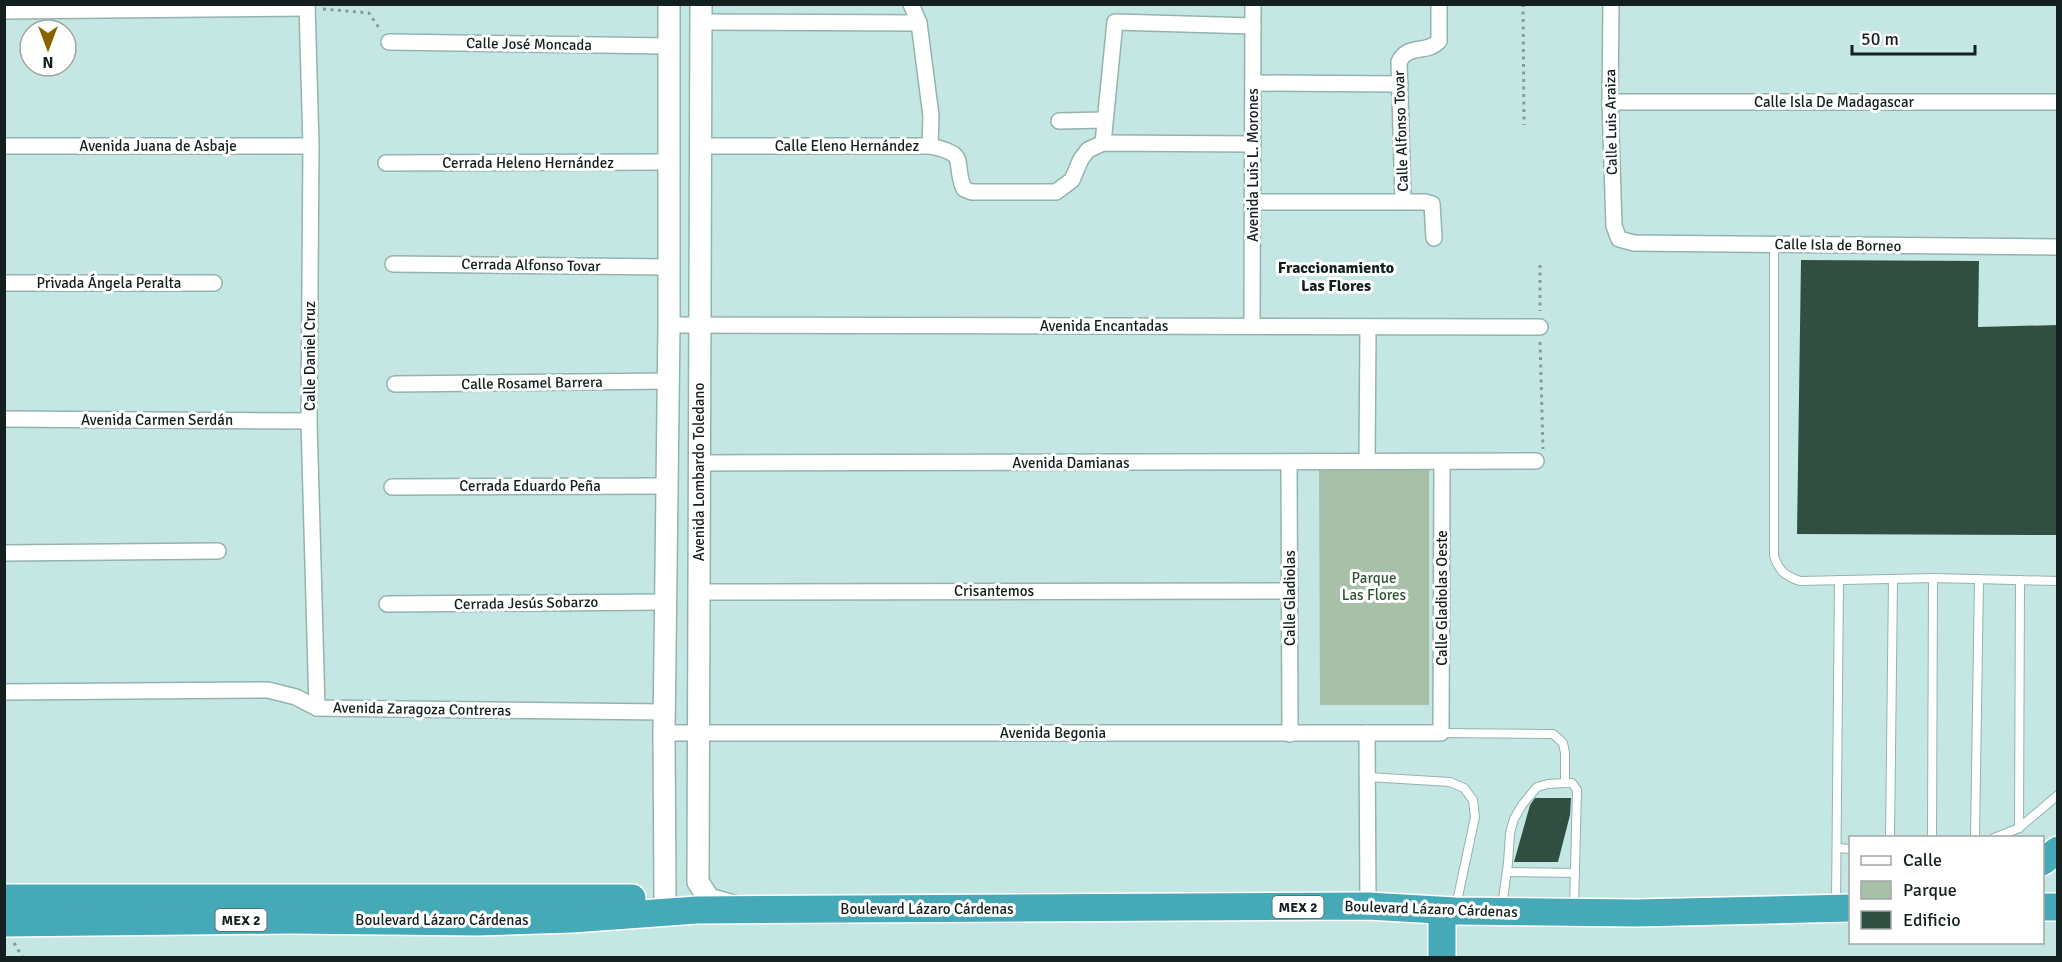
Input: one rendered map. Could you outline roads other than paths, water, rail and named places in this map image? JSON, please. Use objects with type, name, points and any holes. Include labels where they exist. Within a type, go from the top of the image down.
[{"type":"highway","points":[[2044,861],[2058,850]]},
{"type":"highway","points":[[4,898],[576,899],[664,897],[697,910]]},
{"type":"highway","name":"Boulevard Lázaro Cárdenas","points":[[4,923],[290,920],[478,922],[572,919],[697,910],[1368,906],[1448,911],[1647,913],[1843,908]]},
{"type":"highway","points":[[1442,957],[1448,911]]},
{"type":"main road","name":"Avenida Lombardo Toledano","points":[[664,897],[669,381],[669,4]]},
{"type":"main road","name":"Avenida Lombardo Toledano","points":[[701,13],[698,882],[709,899],[745,910]]},
{"type":"street","points":[[911,4],[920,23],[931,116],[930,146]]},
{"type":"street","name":"Avenida Luis L. Morones","points":[[1252,326],[1253,4]]},
{"type":"street","name":"Calle Alfonso Tovar","points":[[1403,201],[1400,62],[1401,57],[1406,53],[1430,48],[1439,40],[1439,4]]},
{"type":"street","name":"Calle Luis Araiza","points":[[1611,4],[1610,102],[1614,226],[1619,239]]},
{"type":"street","points":[[4,11],[307,6]]},
{"type":"street","name":"Calle Daniel Cruz","points":[[307,6],[311,146],[309,421],[317,708]]},
{"type":"street","points":[[701,13],[920,23]]},
{"type":"street","points":[[1253,26],[1115,22],[1103,142],[1253,144]]},
{"type":"street","name":"Calle José Moncada","points":[[389,42],[669,46]]},
{"type":"street","points":[[1253,83],[1400,84]]},
{"type":"street","name":"Calle Isla De Madagascar","points":[[1610,102],[2058,102]]},
{"type":"street","points":[[1059,121],[1104,120]]},
{"type":"street","name":"Calle Eleno Hernández","points":[[700,146],[930,146],[948,150],[955,155],[960,164],[964,189],[972,192],[1056,192],[1072,180],[1081,159],[1089,150],[1103,142]]},
{"type":"street","name":"Avenida Juana de Asbaje","points":[[4,146],[311,146]]},
{"type":"street","name":"Cerrada Heleno Hernández","points":[[386,163],[669,162]]},
{"type":"street","points":[[1253,202],[1403,201],[1432,204],[1434,238]]},
{"type":"street","name":"Calle Isla de Borneo","points":[[1619,239],[1634,243],[2058,248]]},
{"type":"street","name":"Cerrada Alfonso Tovar","points":[[393,264],[669,267]]},
{"type":"street","name":"Privada Ángela Peralta","points":[[4,283],[214,283]]},
{"type":"street","name":"Avenida Encantadas","points":[[669,325],[1540,327]]},
{"type":"street","points":[[1367,461],[1368,328]]},
{"type":"street","name":"Calle Rosamel Barrera","points":[[395,384],[669,381]]},
{"type":"street","name":"Avenida Carmen Serdán","points":[[4,419],[309,421]]},
{"type":"street","name":"Avenida Damianas","points":[[699,463],[1536,461]]},
{"type":"street","name":"Calle Gladiolas","points":[[1289,462],[1290,734]]},
{"type":"street","name":"Calle Gladiolas Oeste","points":[[1441,733],[1442,462]]},
{"type":"street","name":"Cerrada Eduardo Peña","points":[[392,487],[667,486]]},
{"type":"street","points":[[4,553],[218,551]]},
{"type":"street","name":"Crisantemos","points":[[699,592],[1290,591]]},
{"type":"street","name":"Cerrada Jesús Sobarzo","points":[[387,604],[666,602]]},
{"type":"street","name":"Avenida Zaragoza Contreras","points":[[4,692],[268,690],[296,697],[317,708],[664,722]]},
{"type":"street","name":"Avenida Begonia","points":[[664,722],[698,731],[1441,733]]},
{"type":"street","points":[[1367,733],[1368,906]]},
{"type":"lane","points":[[1774,244],[1774,556],[1779,569],[1787,577],[1800,581],[2058,580]]},
{"type":"lane","points":[[1890,836],[1893,579]]},
{"type":"lane","points":[[1932,836],[1933,579]]},
{"type":"lane","points":[[1975,836],[1978,579]]},
{"type":"lane","points":[[1839,580],[1838,848],[1843,908]]},
{"type":"lane","points":[[2019,828],[2020,580]]},
{"type":"lane","points":[[1441,733],[1553,734],[1563,743],[1565,783]]},
{"type":"lane","points":[[1368,777],[1450,782],[1464,788],[1473,800],[1475,818],[1448,911]]},
{"type":"lane","points":[[1501,912],[1510,832],[1522,805],[1537,787],[1572,783],[1577,789],[1574,913]]},
{"type":"lane","points":[[1997,836],[2019,828],[2058,795]]},
{"type":"lane","points":[[1838,848],[1849,849]]},
{"type":"lane","points":[[1507,872],[1575,873]]},
{"type":"district","name":"Fraccionamiento Las Flores","points":[[1336,276]]},
{"type":"park label","name":"Parque Las Flores","points":[[1374,586]]}]
